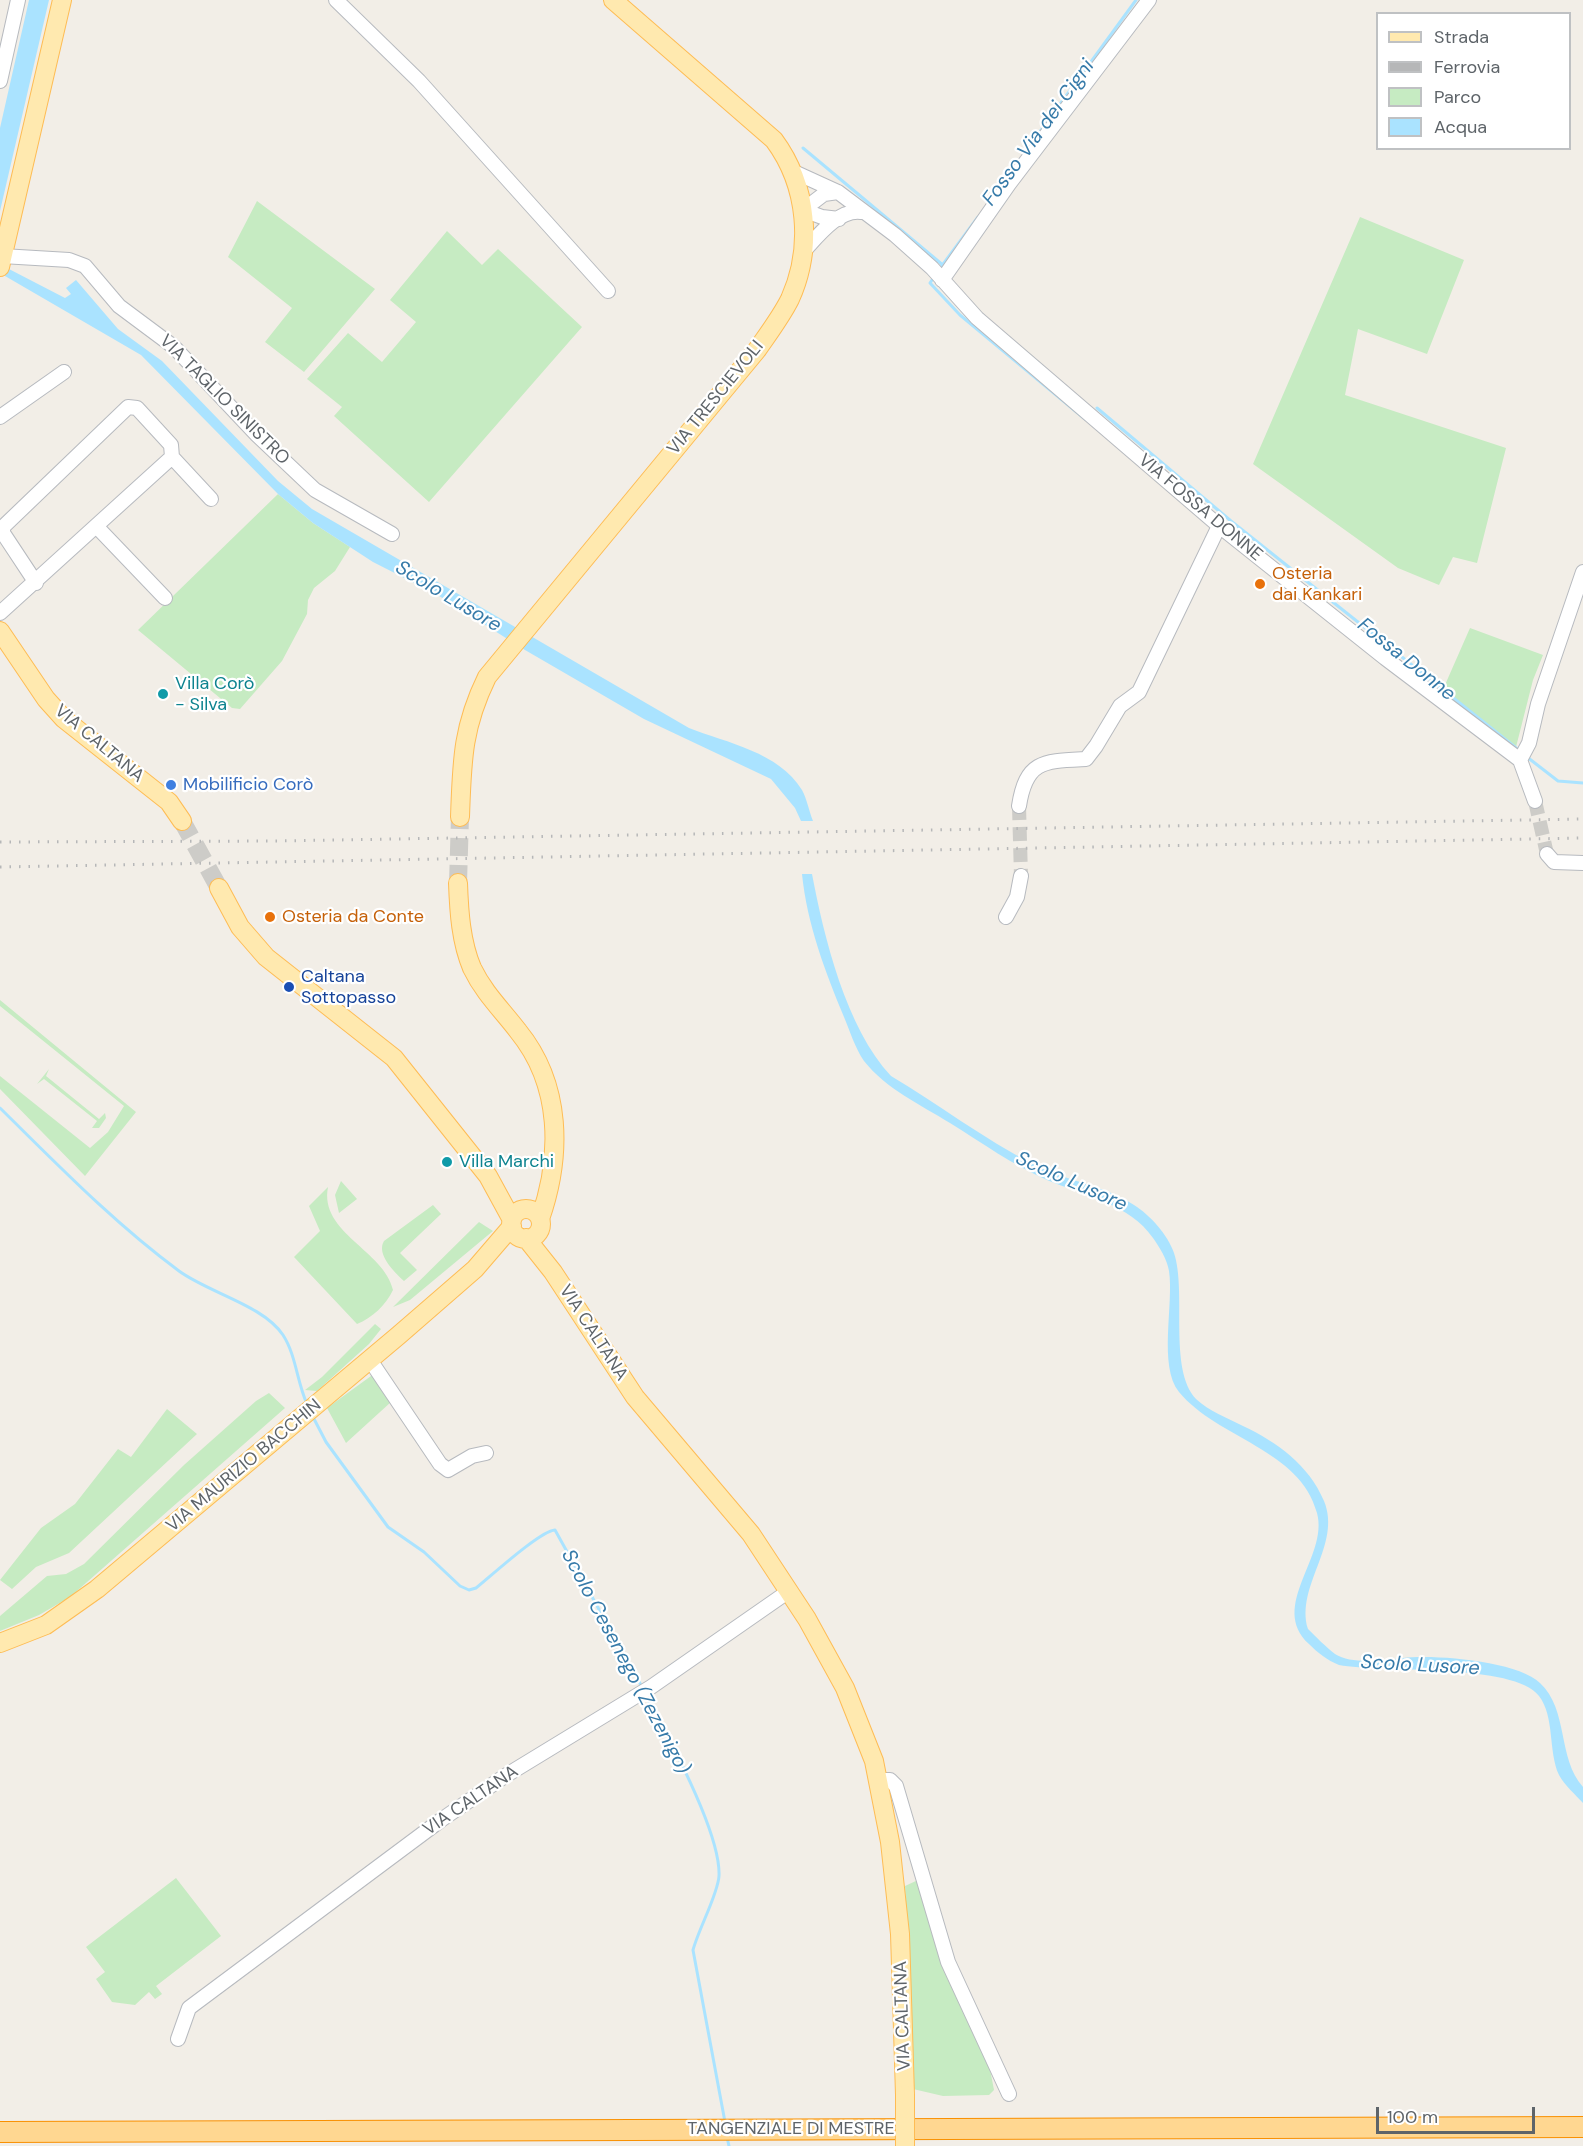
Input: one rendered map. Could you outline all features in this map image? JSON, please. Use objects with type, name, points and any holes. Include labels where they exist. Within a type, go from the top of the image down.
[{"type":"highway","name":"TANGENZIALE DI MESTRE","points":[[0,2133],[1583,2127]]},
{"type":"main road","name":"VIA TAGLIO SINISTRO","points":[[1,261],[62,0]]},
{"type":"main road","name":"VIA TRESCIEVOLI","points":[[460,817],[465,732],[483,686],[504,656],[757,350],[789,300],[803,252],[803,210],[792,171],[783,152],[764,129],[613,0]]},
{"type":"main road","name":"VIA CALTANA","points":[[0,631],[55,709],[169,802],[182,821]]},
{"type":"main road","name":"VIA MAURIZIO BACCHIN","points":[[0,1643],[45,1625],[70,1610],[326,1398],[526,1224],[550,1173],[555,1130],[551,1096],[530,1047],[483,989],[472,968],[461,927],[458,883]]},
{"type":"main road","name":"VIA CALTANA","points":[[219,888],[250,941],[320,1002],[394,1058],[526,1224],[553,1272],[635,1397],[751,1534],[789,1591],[845,1688],[865,1734],[879,1780],[890,1842],[900,1934],[905,2146]]},
{"type":"street","points":[[0,81],[18,0]]},
{"type":"street","points":[[336,0],[418,81],[608,291]]},
{"type":"street","points":[[942,280],[1009,184],[1149,0]]},
{"type":"street","name":"VIA FOSSA DONNE","points":[[792,171],[838,192],[861,212],[895,235],[942,280],[977,318],[1220,526],[1385,658],[1521,758]]},
{"type":"street","points":[[803,210],[824,194],[838,192]]},
{"type":"street","points":[[803,210],[822,217],[839,219]]},
{"type":"street","points":[[803,252],[839,219],[851,212],[861,212]]},
{"type":"street","name":"VIA TAGLIO SINISTRO","points":[[1,261],[69,260],[85,266],[119,306],[174,347],[257,435],[315,490],[392,534]]},
{"type":"street","points":[[0,417],[64,372]]},
{"type":"street","points":[[36,583],[3,534],[6,521],[128,407],[137,408],[171,445],[172,458],[211,500]]},
{"type":"street","points":[[0,613],[36,583],[172,458]]},
{"type":"street","points":[[1019,806],[1022,785],[1035,767],[1058,760],[1086,759],[1120,706],[1139,692],[1220,526]]},
{"type":"street","points":[[97,527],[165,598]]},
{"type":"street","points":[[1535,801],[1521,758],[1529,743],[1538,704],[1583,572]]},
{"type":"street","points":[[1547,854],[1554,862],[1583,862]]},
{"type":"street","points":[[1006,917],[1017,897],[1021,876]]},
{"type":"street","points":[[370,1360],[440,1464],[448,1470],[472,1456],[486,1453]]},
{"type":"street","name":"VIA CALTANA","points":[[181,2029],[189,2008],[195,2003],[441,1820],[505,1776],[651,1687],[742,1621],[789,1591]]},
{"type":"street","points":[[879,1780],[890,1780],[899,1793],[951,1970],[1009,2094]]},
{"type":"green space","points":[[257,201],[375,289],[304,372],[265,342],[292,308],[228,257]]},
{"type":"green space","points":[[1360,217],[1464,260],[1427,354],[1358,329],[1345,395],[1506,448],[1477,563],[1453,557],[1439,585],[1398,568],[1253,464]]},
{"type":"green space","points":[[447,231],[482,265],[498,249],[582,327],[429,502],[334,416],[342,407],[307,379],[348,333],[382,362],[416,322],[390,300]]},
{"type":"green space","points":[[278,494],[313,523],[350,547],[335,571],[314,588],[308,600],[307,614],[282,661],[240,709],[232,708],[138,630]]},
{"type":"green space","points":[[1470,628],[1543,655],[1533,680],[1515,751],[1441,694]]},
{"type":"green space","points":[[0,1000],[136,1112],[85,1176],[0,1089],[0,1076],[90,1148],[108,1132],[124,1106],[0,1006]]},
{"type":"green space","points":[[49,1069],[46,1076],[99,1119],[105,1113],[106,1118],[99,1128],[92,1128],[97,1121],[44,1079],[37,1084]]},
{"type":"green space","points":[[341,1181],[357,1199],[339,1213],[335,1195]]},
{"type":"green space","points":[[328,1187],[328,1203],[333,1217],[378,1264],[393,1290],[378,1310],[357,1324],[294,1257],[320,1231],[309,1206]]},
{"type":"green space","points":[[433,1205],[441,1214],[400,1253],[417,1270],[404,1281],[384,1257],[382,1246],[384,1241]]},
{"type":"green space","points":[[479,1222],[493,1231],[410,1300],[393,1307]]},
{"type":"green space","points":[[375,1324],[381,1329],[369,1344],[317,1391],[305,1390],[322,1377]]},
{"type":"green space","points":[[374,1376],[391,1402],[346,1443],[327,1408]]},
{"type":"green space","points":[[269,1393],[285,1408],[70,1597],[39,1615],[0,1631],[0,1616],[47,1576],[66,1574],[84,1564],[184,1465],[256,1401]]},
{"type":"green space","points":[[167,1409],[197,1434],[69,1553],[36,1567],[12,1589],[0,1580],[41,1528],[75,1504],[118,1449],[131,1457]]},
{"type":"green space","points":[[176,1878],[221,1936],[156,1986],[162,1994],[155,1999],[149,1992],[135,2005],[112,2002],[96,1979],[105,1972],[86,1947]]},
{"type":"green space","points":[[918,1880],[989,2064],[994,2090],[989,2095],[943,2096],[913,2089],[905,1886]]},
{"type":"water","points":[[29,0],[49,0],[0,211],[0,128]]},
{"type":"water","name":"Scolo Lusore","points":[[7,268],[65,298],[71,294],[66,288],[76,280],[118,329],[162,361],[278,481],[312,509],[689,728],[751,750],[780,766],[802,790],[813,821],[801,821],[795,808],[771,779],[644,719],[525,650],[436,594],[373,562],[313,523],[278,494],[141,355],[5,276]]},
{"type":"water","name":"Scolo Lusore","points":[[802,874],[812,874],[830,953],[849,1008],[875,1056],[891,1076],[997,1144],[1033,1164],[1122,1198],[1140,1209],[1163,1233],[1174,1253],[1178,1269],[1180,1350],[1188,1386],[1196,1399],[1207,1407],[1268,1439],[1291,1456],[1310,1476],[1324,1501],[1328,1517],[1327,1534],[1308,1597],[1306,1613],[1308,1629],[1335,1654],[1350,1660],[1454,1658],[1495,1664],[1529,1675],[1549,1694],[1555,1707],[1569,1762],[1583,1787],[1583,1803],[1559,1775],[1544,1704],[1539,1696],[1525,1686],[1504,1678],[1476,1674],[1339,1665],[1323,1656],[1309,1644],[1298,1629],[1295,1614],[1297,1597],[1315,1547],[1318,1530],[1317,1513],[1308,1491],[1294,1474],[1276,1459],[1195,1408],[1179,1392],[1169,1367],[1169,1271],[1156,1242],[1143,1226],[1119,1209],[1022,1168],[904,1096],[873,1071],[855,1045],[824,965],[812,929]]},
{"type":"waterway","name":"Fosso Via dei Cigni","points":[[1031,144],[1136,0]]},
{"type":"waterway","points":[[803,148],[944,266]]},
{"type":"waterway","name":"Fosso Via dei Cigni","points":[[941,267],[978,217]]},
{"type":"waterway","name":"Fosso Via dei Cigni","points":[[934,277],[930,283],[960,315],[1085,419]]},
{"type":"waterway","name":"Fossa Donne","points":[[1097,408],[1231,521],[1520,751]]},
{"type":"waterway","name":"Fossa Donne","points":[[1527,757],[1558,781],[1583,783]]},
{"type":"waterway","name":"Scolo Cesenego (Zezenigo)","points":[[0,1108],[131,1233],[191,1279],[249,1307],[274,1325],[283,1335],[291,1351],[307,1404]]},
{"type":"waterway","name":"Scolo Cesenego (Zezenigo)","points":[[312,1415],[326,1442],[388,1527],[424,1552],[460,1586],[469,1590],[476,1588],[527,1546],[555,1530],[642,1687]]},
{"type":"waterway","name":"Scolo Cesenego (Zezenigo)","points":[[646,1696],[691,1784],[711,1835],[717,1858],[718,1883],[693,1950],[725,2122]]},
{"type":"waterway","name":"Scolo Cesenego (Zezenigo)","points":[[727,2137],[729,2146]]},
{"type":"tunnel","points":[[1535,801],[1547,854]]},
{"type":"tunnel","points":[[1019,806],[1021,876]]},
{"type":"tunnel","points":[[458,883],[460,817]]},
{"type":"tunnel","points":[[182,821],[219,888]]},
{"type":"railway","points":[[0,842],[276,841],[1583,819]]},
{"type":"railway","points":[[0,867],[1583,838]]},
{"type":"place","name":"Osteria dai Kankari","points":[[1260,584]]},
{"type":"place","name":"Villa Corò - Silva","points":[[163,694]]},
{"type":"place","name":"Mobilificio Corò","points":[[171,785]]},
{"type":"place","name":"Osteria da Conte","points":[[270,917]]},
{"type":"place","name":"Caltana Sottopasso","points":[[289,987]]},
{"type":"place","name":"Villa Marchi","points":[[447,1162]]}]
